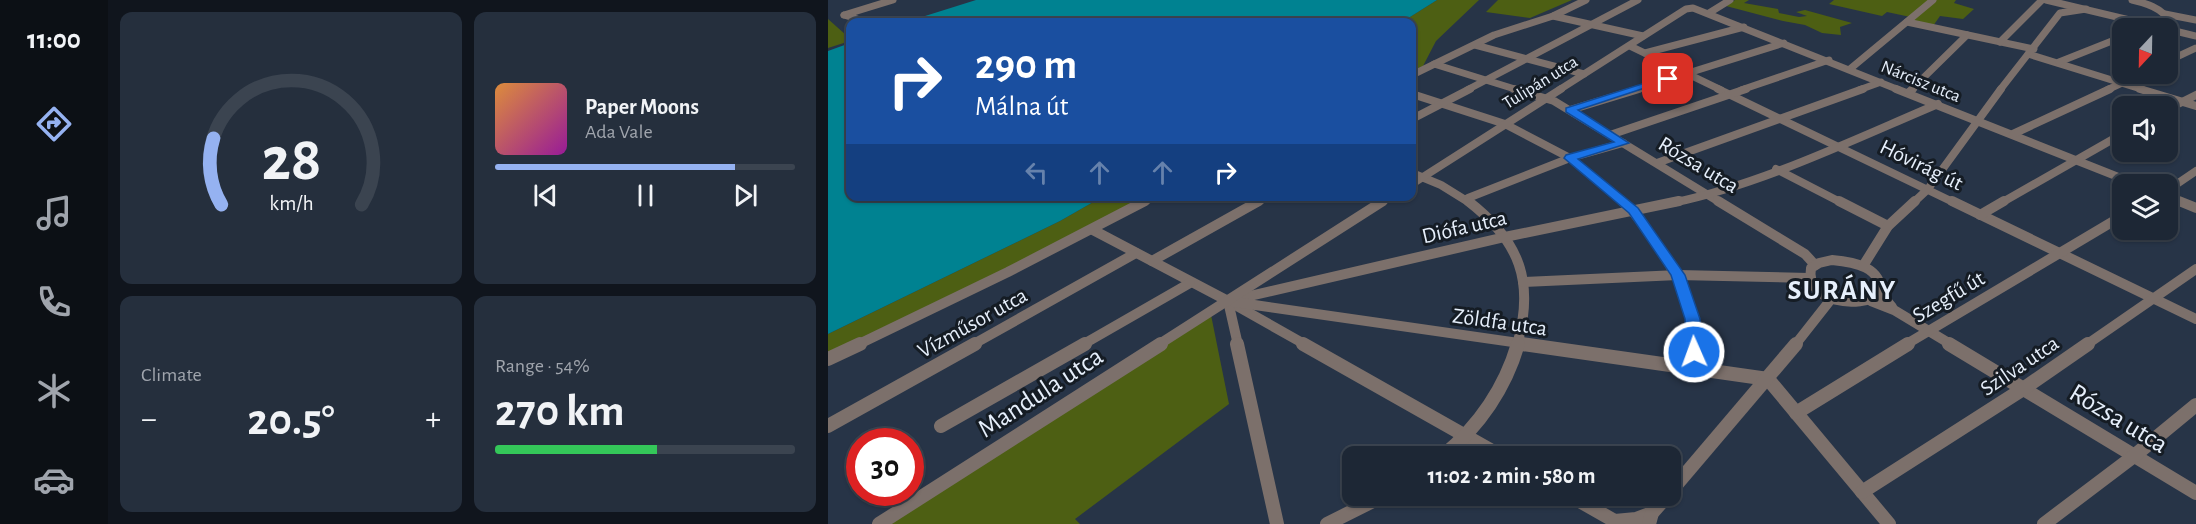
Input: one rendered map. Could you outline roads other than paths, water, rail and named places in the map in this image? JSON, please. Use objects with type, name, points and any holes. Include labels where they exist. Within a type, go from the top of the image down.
[{"type":"street","points":[[854,18],[844,15],[893,0]]},
{"type":"street","points":[[1416,72],[1494,35],[1552,16],[1586,0]]},
{"type":"street","points":[[1416,116],[1482,80],[1556,46],[1638,0]]},
{"type":"street","points":[[1709,13],[1730,0]]},
{"type":"street","points":[[1850,69],[1933,0]]},
{"type":"street","points":[[2000,42],[2044,0],[2117,18]]},
{"type":"street","points":[[2132,0],[2158,6],[2167,18]]},
{"type":"street","name":"Nárcisz utca","points":[[1679,1],[1690,8],[1709,13],[1829,60],[2112,175]]},
{"type":"street","name":"Tulipán utca","points":[[1417,174],[1505,124],[1690,8]]},
{"type":"street","points":[[1863,266],[1888,226],[1928,189],[1977,120],[2060,13],[2086,9]]},
{"type":"street","points":[[2165,14],[2196,20]]},
{"type":"street","points":[[1552,16],[1643,36]]},
{"type":"street","points":[[1907,22],[2000,42],[2112,80]]},
{"type":"street","points":[[1646,53],[1744,27]]},
{"type":"street","points":[[2178,32],[2196,36]]},
{"type":"street","points":[[1909,92],[1967,34]]},
{"type":"street","points":[[2059,62],[2112,41]]},
{"type":"street","points":[[1570,110],[1784,43]]},
{"type":"street","points":[[1474,45],[1584,74]]},
{"type":"street","name":"Hóvirág út","points":[[1629,46],[1781,117],[2196,319]]},
{"type":"street","points":[[2178,56],[2196,48]]},
{"type":"street","points":[[1610,135],[1829,60]]},
{"type":"street","name":"Rózsa utca","points":[[1434,64],[1546,98],[1570,110],[1805,254]]},
{"type":"street","points":[[1657,163],[1881,82]]},
{"type":"street","points":[[2013,134],[2119,84]]},
{"type":"street","points":[[2124,84],[2196,106]]},
{"type":"street","points":[[1416,95],[1505,124],[1570,158],[1633,210],[1678,275],[1693,319],[1695,369]]},
{"type":"street","points":[[2178,104],[2196,95]]},
{"type":"street","name":"Diófa utca","points":[[1228,301],[1505,237],[1710,195],[1839,146],[1938,104]]},
{"type":"street","points":[[1980,215],[2112,139]]},
{"type":"street","points":[[1468,198],[1570,158],[1623,143]]},
{"type":"street","points":[[1776,169],[1888,226]]},
{"type":"street","points":[[2178,183],[2196,171]]},
{"type":"street","points":[[1417,174],[1468,198],[1505,237],[1520,261],[1523,282],[1524,313],[1518,344],[1502,387],[1467,437],[1456,446]]},
{"type":"street","points":[[828,359],[1093,230],[1146,201]]},
{"type":"street","points":[[1152,261],[1259,201]]},
{"type":"street","name":"Mandula utca","points":[[879,524],[1383,201]]},
{"type":"street","points":[[2178,201],[2196,208]]},
{"type":"street","name":"Szegfű út","points":[[1796,413],[1928,330],[2112,222]]},
{"type":"street","points":[[1093,230],[1228,301],[1483,446]]},
{"type":"street","name":"Vízműsor utca","points":[[828,426],[1136,253]]},
{"type":"street","points":[[1805,254],[1863,266],[1880,279],[1883,286],[1876,298]]},
{"type":"street","points":[[1805,254],[1815,265]]},
{"type":"street","points":[[1681,479],[1768,379],[1832,298],[1814,287],[1809,278],[1810,270],[1815,265],[1829,260]]},
{"type":"street","name":"Szilva utca","points":[[1862,492],[2023,389],[2196,269]]},
{"type":"street","points":[[1523,282],[1678,275],[1809,278]]},
{"type":"street","points":[[941,426],[1196,285]]},
{"type":"street","name":"Rózsa utca","points":[[1832,298],[1859,303],[1876,298],[2196,493]]},
{"type":"street","points":[[1228,301],[1277,524]]},
{"type":"street","name":"Zöldfa utca","points":[[1228,301],[1768,379]]},
{"type":"street","points":[[1768,379],[1889,524]]},
{"type":"street","points":[[2044,524],[2134,456],[2196,405]]},
{"type":"street","points":[[1327,524],[1362,506]]},
{"type":"street","points":[[1589,506],[1618,522],[1650,519],[1660,506]]},
{"type":"water","points":[[976,0],[1437,0],[1408,18],[919,18]]},
{"type":"water","points":[[846,44],[846,201],[1095,201],[1060,221],[828,334],[828,51]]},
{"type":"district","name":"SURÁNY","points":[[1842,289]]}]
